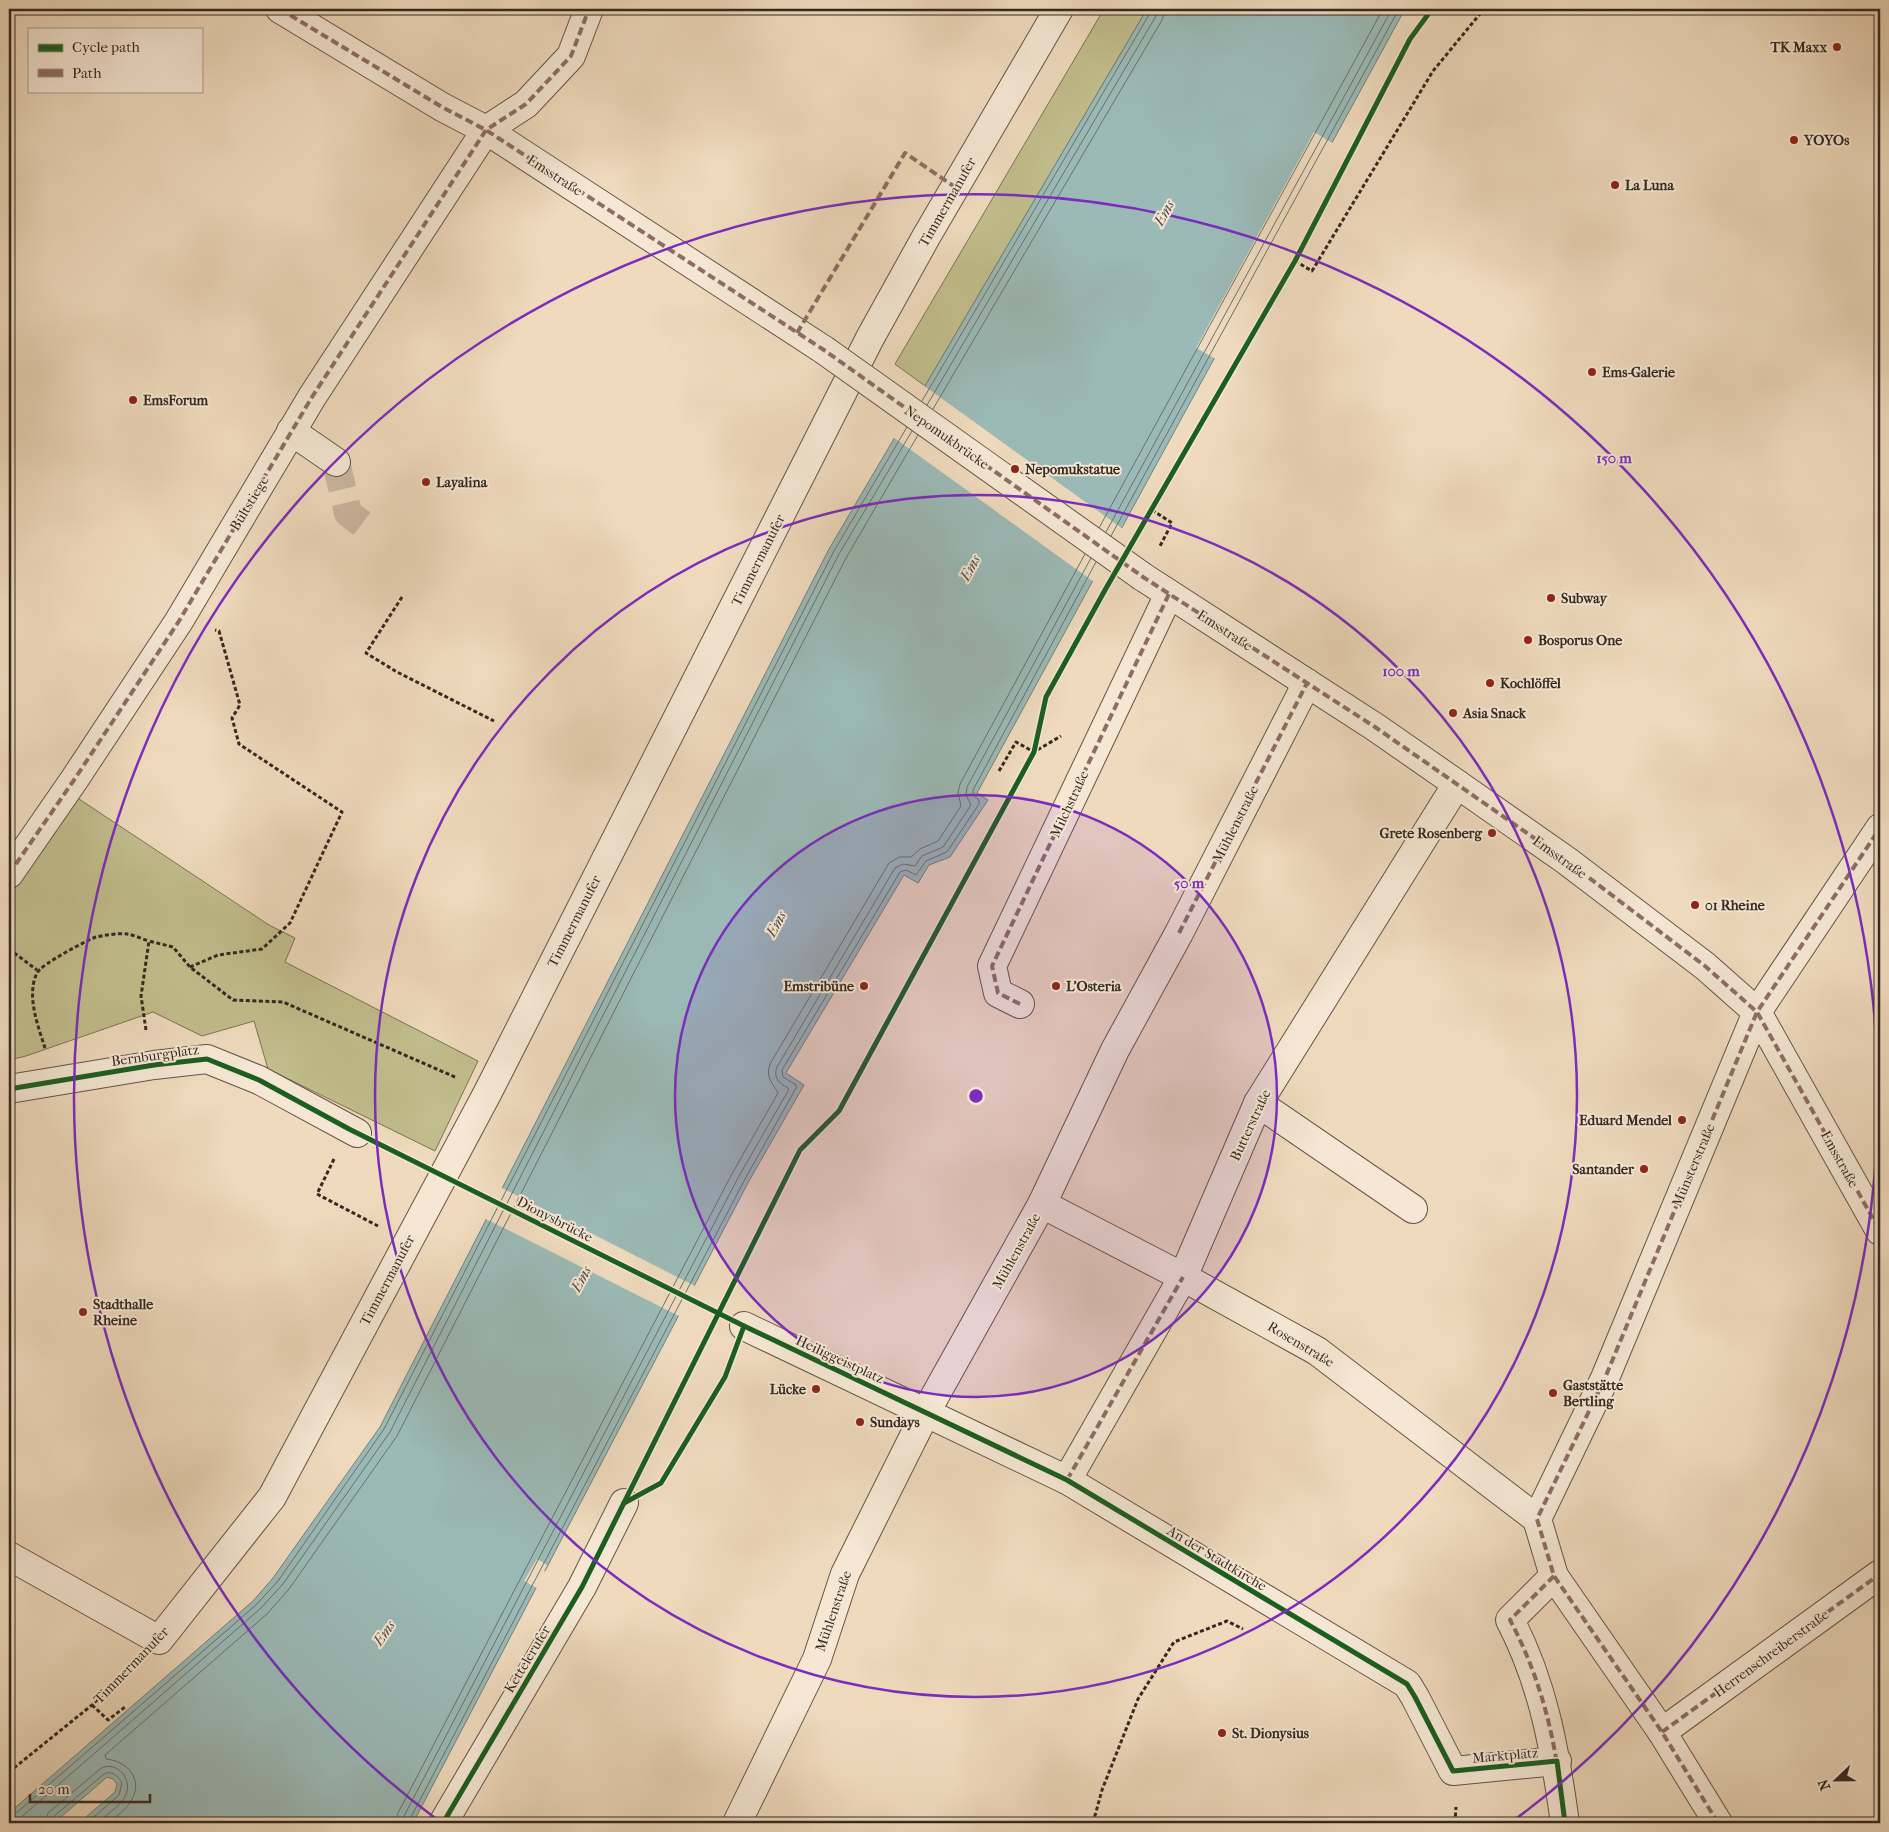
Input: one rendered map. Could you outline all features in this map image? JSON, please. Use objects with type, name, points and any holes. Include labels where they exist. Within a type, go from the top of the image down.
[{"type":"street","name":"Emsstraße","points":[[280,9],[442,107],[486,130],[824,350]]},
{"type":"street","points":[[486,130],[526,104],[571,56],[589,9]]},
{"type":"street","name":"Timmermanufer","points":[[159,1640],[272,1496],[488,1092],[870,338],[931,228],[1059,9]]},
{"type":"street","name":"Bültstiege","points":[[9,874],[74,780],[179,621],[291,431],[486,130]]},
{"type":"street","name":"Nepomukbrücke","points":[[824,350],[1143,577]]},
{"type":"street","points":[[291,431],[336,462]]},
{"type":"street","name":"Emsstraße","points":[[1143,577],[1307,683],[1567,861],[1690,954],[1757,1012],[1880,1231]]},
{"type":"street","name":"Milchstraße","points":[[1020,1004],[998,993],[992,966],[1169,594]]},
{"type":"street","name":"Mühlenstraße","points":[[737,1823],[817,1659],[845,1574],[926,1412],[1042,1204],[1115,1050],[1179,933],[1307,683]]},
{"type":"street","name":"Butterstraße","points":[[1066,1480],[1183,1277],[1258,1103],[1457,784]]},
{"type":"street","name":"Münsterstraße","points":[[1537,1519],[1605,1378],[1757,1012],[1850,876],[1880,828]]},
{"type":"street","name":"Bernburgplatz","points":[[9,1089],[207,1058],[259,1080],[353,1131]]},
{"type":"street","points":[[1258,1103],[1413,1209]]},
{"type":"street","name":"Rosenstraße","points":[[1042,1204],[1183,1277],[1317,1351],[1537,1519]]},
{"type":"street","name":"Heiliggeistplatz","points":[[744,1326],[926,1412]]},
{"type":"street","name":"An der Stadtkirche","points":[[926,1412],[1066,1480],[1407,1684],[1452,1771]]},
{"type":"street","name":"Kettelerufer","points":[[443,1823],[582,1587],[624,1503]]},
{"type":"street","points":[[1537,1519],[1554,1576],[1662,1732],[1718,1823]]},
{"type":"street","points":[[9,1556],[159,1640]]},
{"type":"street","name":"Herrenschreiberstraße","points":[[1662,1732],[1880,1574]]},
{"type":"street","name":"Marktplatz","points":[[1554,1576],[1510,1620],[1524,1647],[1537,1681],[1557,1761],[1565,1823]]},
{"type":"street","name":"Marktplatz","points":[[1452,1771],[1557,1761]]},
{"type":"path","points":[[1296,261],[1312,271],[1433,71],[1484,9]]},
{"type":"path","points":[[1143,577],[1172,523],[1152,510]]},
{"type":"path","points":[[402,597],[366,653],[397,672],[494,721]]},
{"type":"path","points":[[179,621],[219,631],[240,706],[232,718],[239,744],[342,812],[290,923],[262,949],[218,955],[190,967]]},
{"type":"path","points":[[999,771],[1016,742],[1034,752]]},
{"type":"path","points":[[46,1052],[38,1025],[33,995],[33,982],[37,970],[96,937],[126,934],[173,947],[190,967],[233,1000],[283,1002],[488,1092]]},
{"type":"path","points":[[149,941],[141,996],[143,1018],[154,1065]]},
{"type":"path","points":[[9,949],[37,970]]},
{"type":"path","points":[[316,1194],[407,1241]]},
{"type":"path","points":[[1093,1823],[1102,1790],[1138,1698],[1174,1642],[1227,1621],[1244,1630]]},
{"type":"path","points":[[92,1705],[108,1720],[125,1707]]},
{"type":"shaded area","points":[[1104,9],[1147,9],[925,386],[895,364]]},
{"type":"shaded area","points":[[76,797],[269,925],[295,938],[285,962],[478,1061],[435,1151],[268,1069],[254,1021],[202,1036],[153,1012],[26,1056],[9,1060],[9,897]]},
{"type":"water","name":"Ems","points":[[1147,9],[1405,9],[977,793],[988,800],[950,857],[929,865],[918,883],[904,875],[786,1073],[804,1085],[749,1181],[413,1823],[79,1823],[115,1792],[117,1784],[113,1779],[107,1777],[54,1823],[9,1823],[9,1813],[253,1601],[273,1578],[380,1427],[829,549]]},
{"type":"pier","points":[[1314,132],[1334,144],[1216,359],[1196,348]]},
{"type":"pier","points":[[923,385],[1123,529],[1094,582],[893,437]]},
{"type":"pier","points":[[500,1187],[697,1287],[681,1317],[484,1218]]},
{"type":"pier","points":[[537,1559],[547,1565],[544,1571],[547,1573],[537,1588],[524,1581]]},
{"type":"tunnel","points":[[336,462],[348,513],[373,532]]},
{"type":"marked path","points":[[280,9],[442,107],[486,130],[824,350],[1143,577],[1375,727],[1567,861],[1705,966],[1757,1012],[1880,1231]]},
{"type":"marked path","points":[[9,874],[74,780],[179,621],[312,397],[486,130],[526,104],[571,56],[589,9]]},
{"type":"marked path","points":[[797,333],[905,153],[955,187]]},
{"type":"marked path","points":[[1020,1004],[998,993],[992,966],[1169,594]]},
{"type":"marked path","points":[[1179,933],[1307,683]]},
{"type":"marked path","points":[[1718,1823],[1662,1732],[1554,1576],[1537,1519],[1605,1378],[1757,1012],[1880,828]]},
{"type":"marked path","points":[[1067,1480],[1183,1277]]},
{"type":"marked path","points":[[1662,1732],[1880,1574]]},
{"type":"marked path","points":[[1554,1576],[1510,1620],[1519,1637],[1540,1690],[1557,1764]]},
{"type":"cycle path","points":[[443,1823],[582,1587],[800,1150],[839,1111],[1034,752],[1046,697],[1105,590],[1295,261],[1410,39],[1432,9]]},
{"type":"cycle path","name":"Dionysbrücke","points":[[9,1089],[154,1065],[207,1059],[259,1080],[349,1129],[744,1326],[1067,1480],[1407,1684],[1453,1771],[1557,1761],[1565,1823]]},
{"type":"cycle path","points":[[624,1503],[661,1483],[725,1377],[744,1326]]},
{"type":"place","name":"TK Maxx","points":[[1837,47]]},
{"type":"place","name":"YOYOs","points":[[1794,140]]},
{"type":"place","name":"La Luna","points":[[1615,185]]},
{"type":"place","name":"Ems-Galerie","points":[[1592,372]]},
{"type":"place","name":"EmsForum","points":[[133,400]]},
{"type":"place","name":"Nepomukstatue","points":[[1015,469]]},
{"type":"place","name":"Layalina","points":[[426,482]]},
{"type":"place","name":"Subway","points":[[1551,598]]},
{"type":"place","name":"Bosporus One","points":[[1528,640]]},
{"type":"place","name":"Kochlöffel","points":[[1490,683]]},
{"type":"place","name":"Asia Snack","points":[[1453,713]]},
{"type":"place","name":"Grete Rosenberg","points":[[1492,833]]},
{"type":"place","name":"01 Rheine","points":[[1695,905]]},
{"type":"place","name":"Emstribüne","points":[[864,986]]},
{"type":"place","name":"L'Osteria","points":[[1056,986]]},
{"type":"place","name":"Eduard Mendel","points":[[1682,1120]]},
{"type":"place","name":"Santander","points":[[1644,1169]]},
{"type":"place","name":"Stadthalle Rheine","points":[[83,1312]]},
{"type":"place","name":"Lücke","points":[[816,1389]]},
{"type":"place","name":"Gaststätte Bertling","points":[[1553,1393]]},
{"type":"place","name":"Sundays","points":[[860,1422]]},
{"type":"place","name":"St. Dionysius","points":[[1222,1733]]}]
